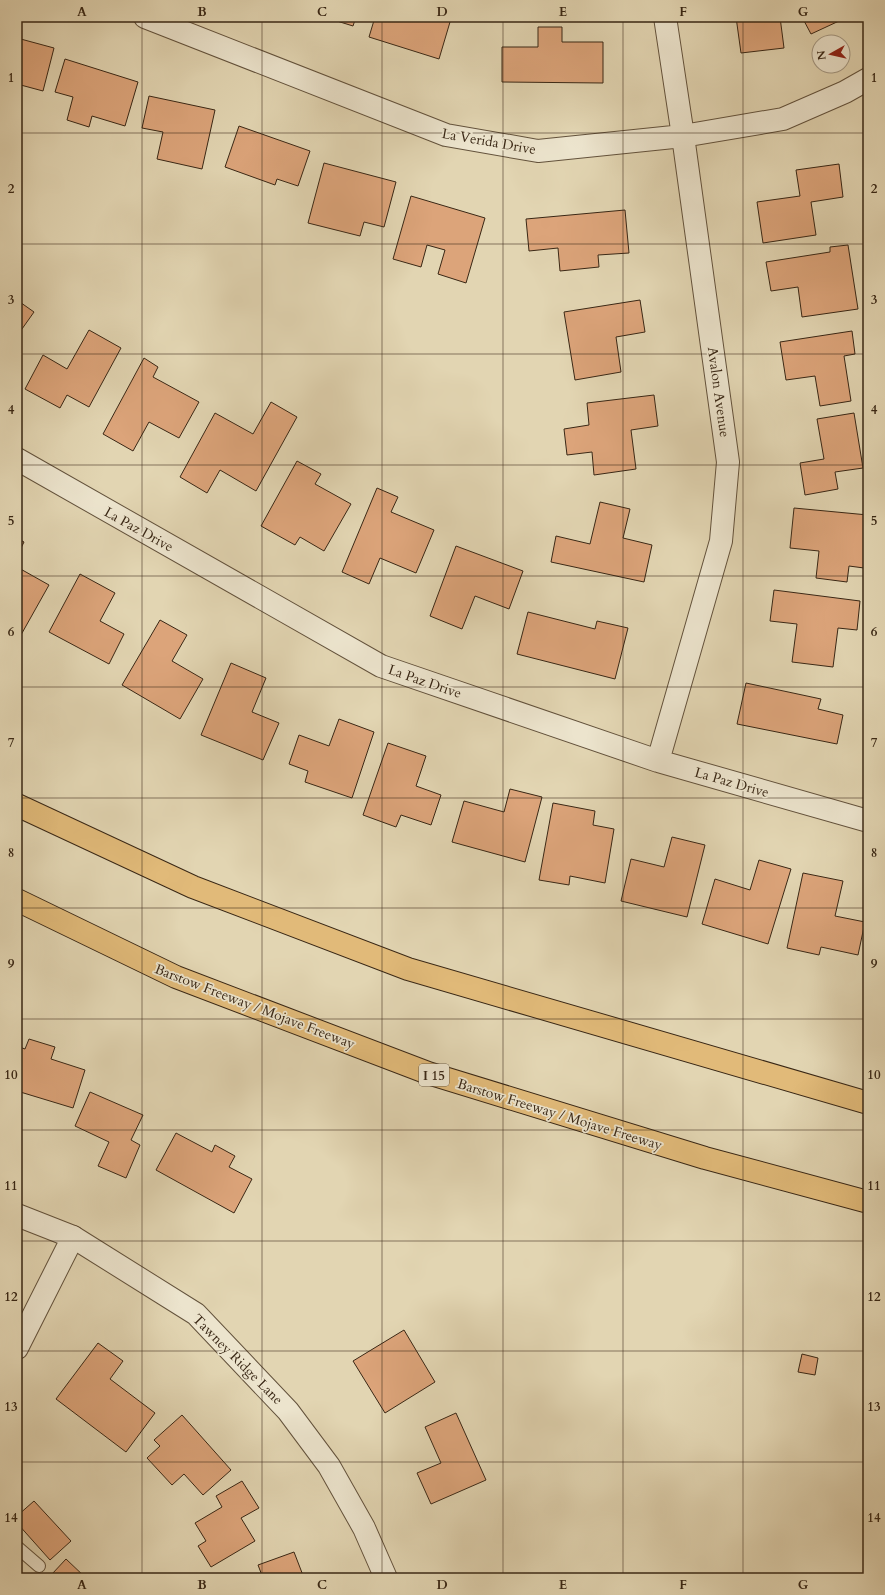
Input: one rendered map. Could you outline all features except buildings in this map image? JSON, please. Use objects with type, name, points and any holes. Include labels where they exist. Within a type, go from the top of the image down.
[{"type":"highway","points":[[17,805],[193,887],[408,969],[868,1103]]},
{"type":"highway","name":"Barstow Freeway / Mojave Freeway","points":[[17,900],[176,977],[428,1073],[705,1158],[868,1202]]},
{"type":"street","name":"La Verida Drive","points":[[145,17],[446,135],[538,151],[683,136],[783,119],[845,92],[868,79]]},
{"type":"street","name":"Avalon Avenue","points":[[658,761],[721,541],[728,462],[665,17]]},
{"type":"street","name":"La Paz Drive","points":[[17,459],[380,666],[658,761],[868,821]]},
{"type":"street","name":"Tawney Ridge Lane","points":[[17,1215],[73,1237],[196,1314],[288,1411],[329,1466],[364,1528],[386,1578]]},
{"type":"street","points":[[17,1348],[73,1237]]},
{"type":"lane","points":[[17,1547],[40,1566]]}]
